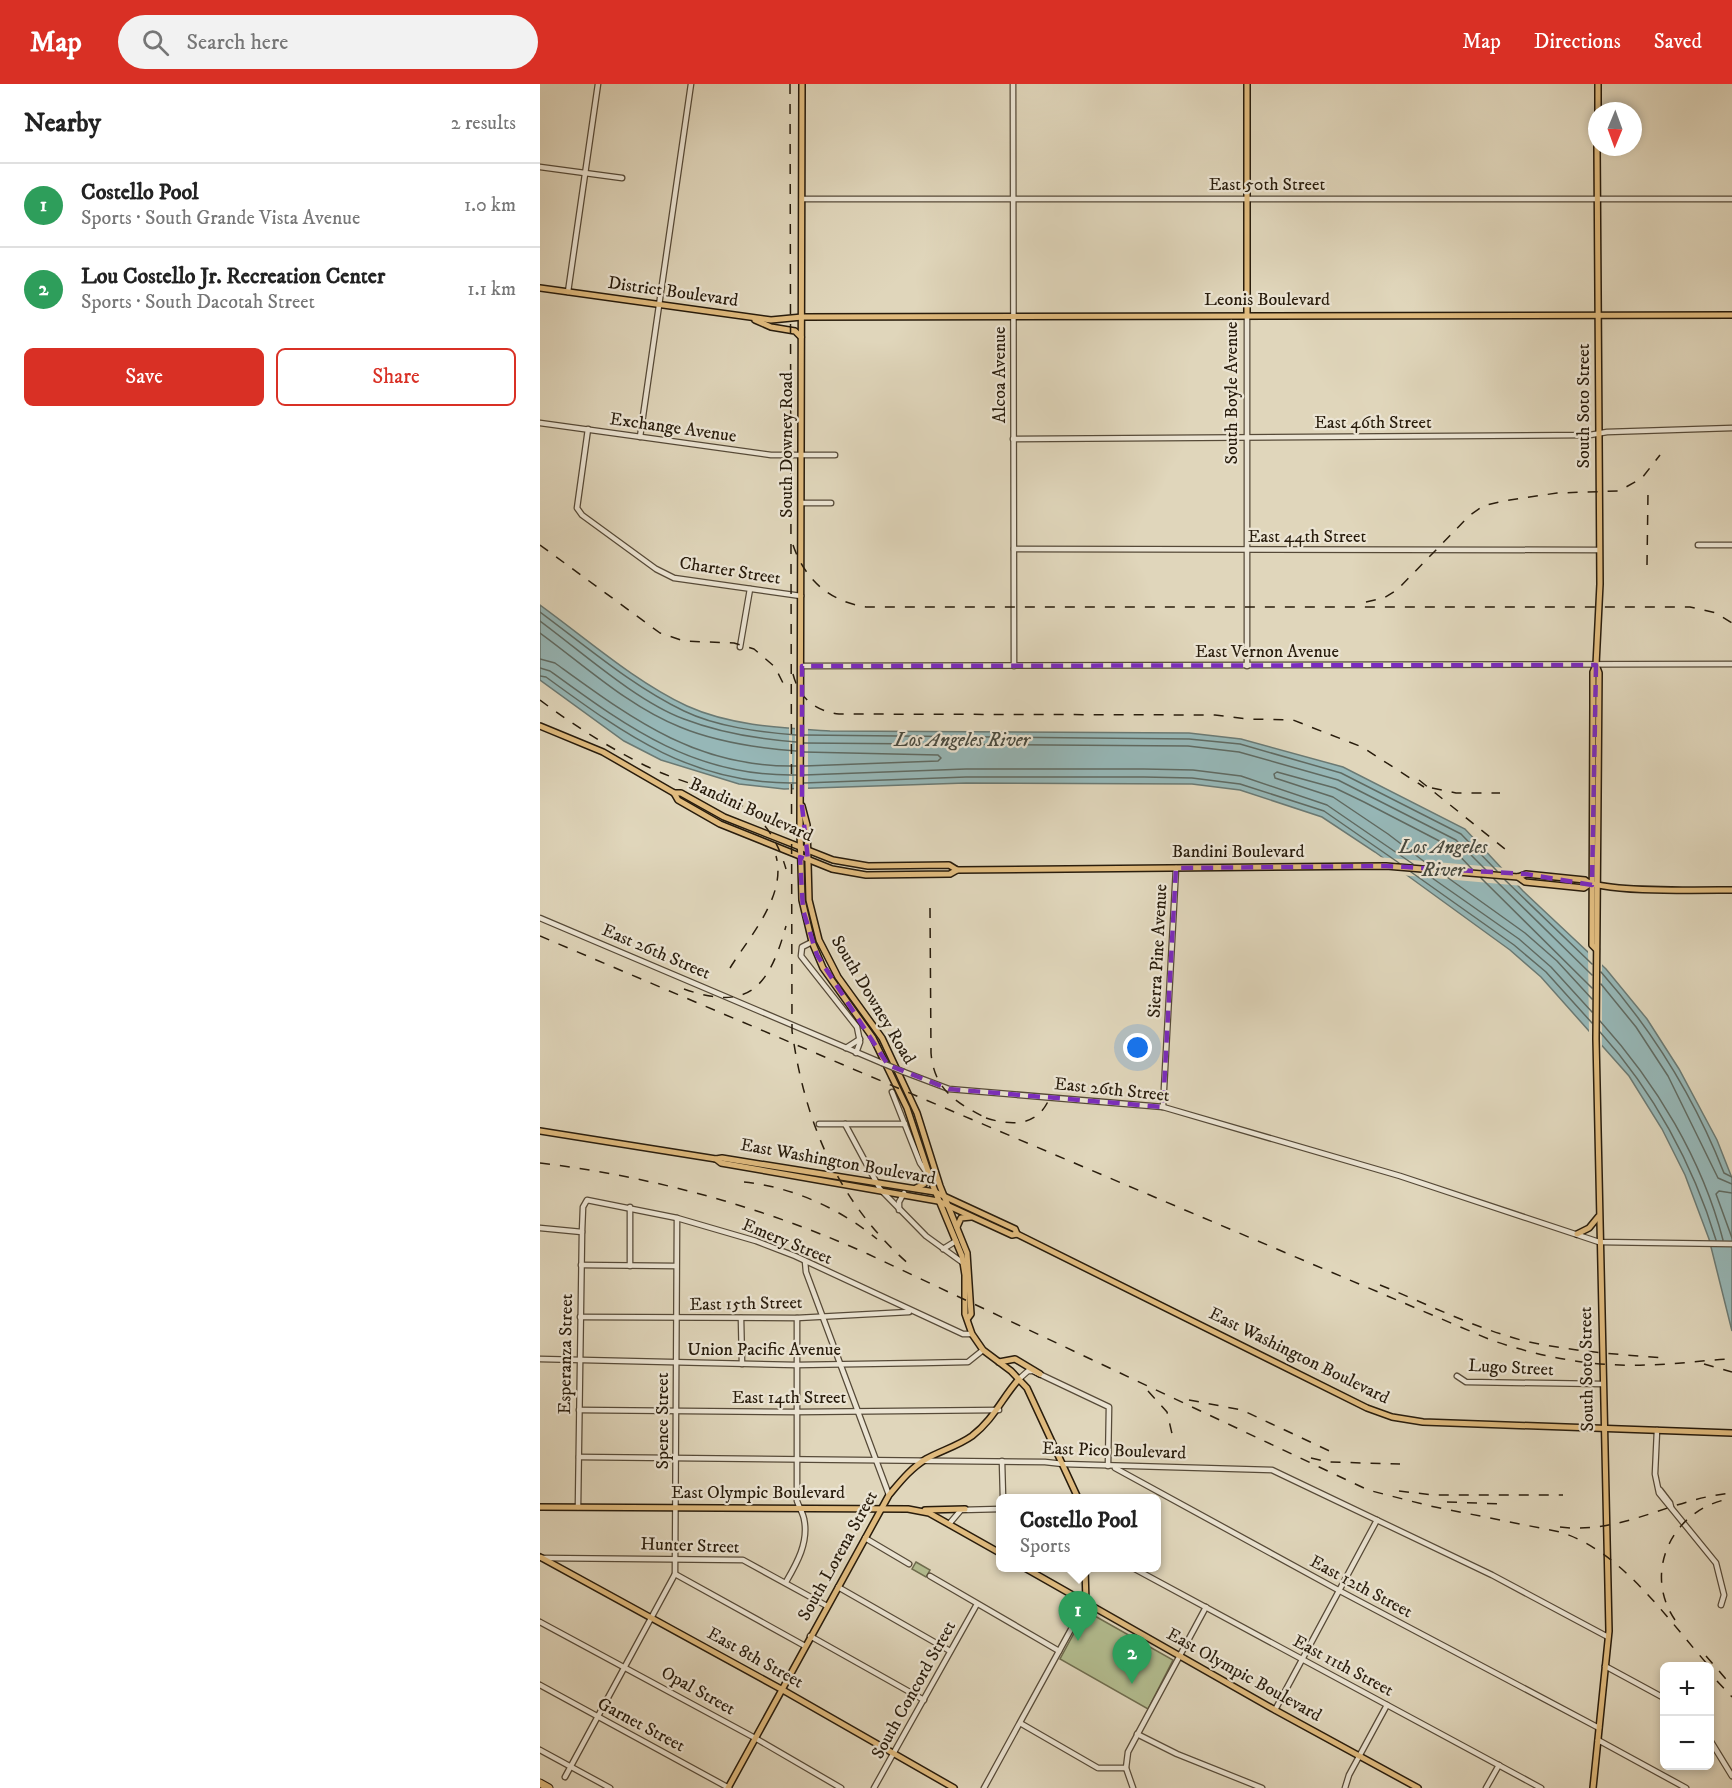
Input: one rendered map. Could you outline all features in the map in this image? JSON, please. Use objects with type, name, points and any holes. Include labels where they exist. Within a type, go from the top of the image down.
[{"type":"highway","points":[[540,1783],[549,1788]]},
{"type":"main road","name":"South Downey Road","points":[[802,84],[802,806],[800,856],[803,910],[812,942],[823,968],[882,1053],[907,1108],[935,1192],[967,1265]]},
{"type":"main road","name":"South Boyle Avenue","points":[[1247,84],[1247,315]]},
{"type":"main road","points":[[1598,84],[1598,102]]},
{"type":"main road","name":"South Soto Street","points":[[1593,1788],[1608,1637],[1598,1217],[1596,949],[1599,946],[1594,885],[1599,673],[1596,665],[1599,550],[1598,156]]},
{"type":"main road","name":"District Boulevard","points":[[540,288],[754,319],[802,317]]},
{"type":"main road","name":"Leonis Boulevard","points":[[802,317],[1732,315]]},
{"type":"main road","points":[[754,319],[771,327],[795,331],[802,338]]},
{"type":"main road","name":"Bandini Boulevard","points":[[540,726],[603,752],[674,793],[681,793],[724,817],[808,851],[852,865],[949,865],[957,870]]},
{"type":"main road","name":"Bandini Boulevard","points":[[674,793],[678,800],[720,824],[832,869],[866,875],[950,874],[957,870],[1386,866],[1518,877],[1526,874],[1585,880],[1594,885],[1732,890]]},
{"type":"main road","name":"South Downey Road","points":[[802,806],[807,825],[809,900],[821,946],[838,977],[875,1026],[891,1055],[917,1113],[943,1195],[957,1227],[967,1265]]},
{"type":"main road","points":[[790,844],[798,838],[800,832]]},
{"type":"main road","name":"East Washington Boulevard","points":[[540,1131],[716,1159],[721,1162],[878,1186],[916,1188],[935,1192],[1015,1229],[1017,1234]]},
{"type":"main road","points":[[916,1188],[924,1184],[929,1175]]},
{"type":"main road","name":"East Washington Boulevard","points":[[878,1186],[939,1201],[1012,1235],[1017,1234],[1387,1415],[1422,1422],[1732,1433]]},
{"type":"main road","points":[[1577,1234],[1589,1228],[1598,1217]]},
{"type":"main road","points":[[957,1227],[961,1218],[975,1218]]},
{"type":"main road","points":[[967,1265],[965,1314],[972,1334],[983,1350],[1019,1379],[1030,1394],[1076,1494]]},
{"type":"main road","points":[[999,1362],[1015,1359],[1040,1374]]},
{"type":"main road","name":"South Lorena Street","points":[[729,1788],[781,1689],[889,1495],[907,1474],[924,1461],[971,1437],[999,1410],[1019,1379]]},
{"type":"main road","name":"East Olympic Boulevard","points":[[540,1507],[920,1510],[996,1551]]},
{"type":"main road","points":[[920,1510],[965,1509]]},
{"type":"main road","name":"East 8th Street","points":[[540,1557],[781,1689],[954,1788]]},
{"type":"main road","name":"East Olympic Boulevard","points":[[1032,1572],[1418,1788]]},
{"type":"main road","points":[[1085,1572],[1086,1602]]},
{"type":"street","points":[[568,292],[598,84]]},
{"type":"street","points":[[640,436],[690,84]]},
{"type":"street","name":"Alcoa Avenue","points":[[1013,84],[1014,666]]},
{"type":"street","points":[[540,167],[622,178]]},
{"type":"street","name":"East 50th Street","points":[[802,199],[1732,199]]},
{"type":"street","name":"South Boyle Avenue","points":[[1247,315],[1247,666]]},
{"type":"street","name":"Exchange Avenue","points":[[540,423],[771,455],[835,455]]},
{"type":"street","name":"East 46th Street","points":[[1013,440],[1599,434],[1732,428]]},
{"type":"street","name":"Charter Street","points":[[588,429],[577,508],[580,514],[656,569],[674,578],[801,596]]},
{"type":"street","points":[[802,503],[831,503]]},
{"type":"street","points":[[1698,545],[1732,545]]},
{"type":"street","name":"East 44th Street","points":[[1014,549],[1599,550]]},
{"type":"street","points":[[740,647],[750,589]]},
{"type":"street","name":"East Vernon Avenue","points":[[802,666],[1732,664]]},
{"type":"street","name":"Sierra Pine Avenue","points":[[1163,1107],[1176,868]]},
{"type":"street","name":"East 26th Street","points":[[540,918],[856,1053],[949,1089],[1163,1107],[1400,1176],[1599,1242],[1732,1244]]},
{"type":"street","name":"South Downey Road","points":[[812,942],[802,947],[801,956],[851,1017],[860,1039],[856,1053]]},
{"type":"street","points":[[846,1048],[860,1039]]},
{"type":"street","points":[[891,1092],[920,1163],[929,1175]]},
{"type":"street","points":[[819,1124],[905,1124]]},
{"type":"street","points":[[845,1124],[878,1186],[943,1250],[967,1265]]},
{"type":"street","points":[[899,1209],[899,1202],[904,1193]]},
{"type":"street","name":"Emery Street","points":[[585,1201],[630,1207],[756,1241],[805,1261],[911,1312],[963,1334],[972,1334]]},
{"type":"street","name":"Esperanza Street","points":[[578,1507],[581,1265],[585,1201]]},
{"type":"street","points":[[630,1207],[630,1266]]},
{"type":"street","name":"Spence Street","points":[[565,1777],[675,1574],[676,1218]]},
{"type":"street","points":[[540,1228],[582,1232]]},
{"type":"street","points":[[943,1250],[956,1240]]},
{"type":"street","points":[[805,1261],[806,1272],[889,1495]]},
{"type":"street","points":[[581,1265],[676,1266]]},
{"type":"street","name":"East 15th Street","points":[[580,1317],[797,1318],[911,1312]]},
{"type":"street","points":[[741,1318],[742,1364]]},
{"type":"street","points":[[786,1582],[802,1550],[804,1518],[797,1502],[797,1318]]},
{"type":"street","name":"Union Pacific Avenue","points":[[540,1359],[796,1365],[968,1362],[983,1350]]},
{"type":"street","points":[[1019,1379],[1030,1370],[1109,1407],[1111,1466]]},
{"type":"street","name":"Lugo Street","points":[[1457,1376],[1466,1382],[1602,1384]]},
{"type":"street","name":"East 14th Street","points":[[579,1410],[796,1412],[999,1410]]},
{"type":"street","points":[[1657,1430],[1655,1474],[1660,1490],[1671,1508],[1716,1563],[1724,1595],[1721,1605]]},
{"type":"street","name":"East Pico Boulevard","points":[[579,1456],[1002,1461],[1272,1470],[1492,1575],[1608,1637]]},
{"type":"street","points":[[1002,1461],[1003,1494]]},
{"type":"street","name":"East 12th Street","points":[[1111,1466],[1340,1591],[1599,1728]]},
{"type":"street","points":[[949,1524],[956,1513],[965,1509],[996,1509]]},
{"type":"street","points":[[1275,1710],[1377,1520]]},
{"type":"street","points":[[865,1538],[909,1564]]},
{"type":"street","name":"Hunter Street","points":[[540,1557],[743,1560],[827,1606]]},
{"type":"street","name":"East 11th Street","points":[[1140,1572],[1541,1788]]},
{"type":"street","points":[[675,1574],[805,1646]]},
{"type":"street","points":[[930,1576],[1059,1651]]},
{"type":"street","points":[[838,1587],[950,1651]]},
{"type":"street","points":[[984,1788],[1086,1602]]},
{"type":"street","name":"South Concord Street","points":[[874,1788],[976,1604]]},
{"type":"street","points":[[1133,1788],[1126,1768],[1128,1752],[1206,1607]]},
{"type":"street","name":"Opal Street","points":[[540,1622],[755,1738],[840,1788]]},
{"type":"street","points":[[810,1636],[924,1700]]},
{"type":"street","points":[[1605,1666],[1660,1695]]},
{"type":"street","name":"Garnet Street","points":[[540,1686],[729,1788]]},
{"type":"street","points":[[1345,1788],[1359,1756],[1387,1705]]},
{"type":"street","points":[[1020,1723],[1098,1768],[1126,1768]]},
{"type":"street","points":[[1137,1734],[1177,1754],[1262,1788]]},
{"type":"street","points":[[1598,1740],[1686,1788]]},
{"type":"street","points":[[1714,1747],[1732,1776]]},
{"type":"street","points":[[540,1750],[610,1788]]},
{"type":"street","points":[[1486,1788],[1499,1765]]},
{"type":"highlighted area","points":[[1596,665],[1592,885],[1526,874],[1386,866],[1176,868],[1163,1107],[949,1089],[888,1065],[817,955],[803,910],[800,857],[808,860],[802,806],[802,666]]},
{"type":"green space","points":[[916,1562],[930,1570],[926,1577],[912,1569]]},
{"type":"green space","points":[[1086,1611],[1173,1660],[1148,1709],[1060,1659]]},
{"type":"water","name":"Los Angeles River","points":[[540,605],[611,659],[667,696],[721,718],[757,725],[830,731],[1189,733],[1241,739],[1343,767],[1465,829],[1523,891],[1606,969],[1647,1019],[1679,1069],[1717,1140],[1732,1178],[1732,1331],[1709,1239],[1685,1175],[1662,1129],[1629,1076],[1541,977],[1510,950],[1375,852],[1322,817],[1240,790],[1192,784],[966,783],[784,789],[739,784],[661,760],[624,741],[540,680]]},
{"type":"pier","points":[[789,725],[792,725],[792,792],[789,792]]},
{"type":"pier","points":[[795,726],[808,727],[808,791],[794,792]]},
{"type":"pier","points":[[1377,857],[1506,868],[1523,886],[1400,875]]},
{"type":"pier","points":[[1588,949],[1602,962],[1602,1048],[1589,1033]]},
{"type":"railway","points":[[790,84],[792,1031],[806,1098],[829,1159],[844,1188],[863,1215],[910,1265]]},
{"type":"railway","points":[[1366,602],[1384,598],[1397,590],[1469,516],[1483,506],[1557,493],[1619,491],[1642,478],[1660,455]]},
{"type":"railway","points":[[1647,565],[1648,492]]},
{"type":"railway","points":[[540,545],[660,633],[684,641],[734,643],[754,649],[775,667],[787,691]]},
{"type":"railway","points":[[793,545],[804,569],[821,587],[842,600],[867,607],[1690,607],[1716,613],[1732,623]]},
{"type":"railway","points":[[793,674],[799,690],[809,702],[823,710],[839,714],[1215,715],[1247,719],[1293,720],[1362,747],[1424,787]]},
{"type":"railway","points":[[540,700],[591,735],[632,759],[669,776],[731,799],[748,810],[763,824],[776,843],[786,869]]},
{"type":"railway","points":[[1419,780],[1510,853]]},
{"type":"railway","points":[[1432,788],[1456,793],[1500,793]]},
{"type":"railway","points":[[730,968],[756,929],[771,901],[778,871],[776,856]]},
{"type":"railway","points":[[930,908],[933,1065],[936,1076],[948,1093],[955,1100],[984,1117]]},
{"type":"railway","points":[[684,989],[725,997],[740,995],[753,989],[772,965],[786,926]]},
{"type":"railway","points":[[540,936],[1491,1340],[1567,1360],[1606,1364],[1656,1365],[1732,1359]]},
{"type":"railway","points":[[986,1118],[1005,1122],[1023,1122],[1039,1114],[1050,1097]]},
{"type":"railway","points":[[540,1163],[667,1186],[708,1196],[789,1222],[868,1254],[1368,1490],[1430,1506],[1560,1532],[1582,1541],[1604,1554],[1623,1570],[1660,1608],[1706,1662]]},
{"type":"railway","points":[[744,1182],[780,1189],[814,1201],[847,1218],[877,1239]]},
{"type":"railway","points":[[1380,1285],[1468,1322],[1521,1340],[1573,1349],[1663,1358]]},
{"type":"railway","points":[[1704,1364],[1732,1372]]},
{"type":"railway","points":[[1148,1391],[1167,1412],[1173,1438]]},
{"type":"railway","points":[[1189,1400],[1242,1410],[1338,1455]]},
{"type":"railway","points":[[1311,1458],[1329,1462],[1400,1464]]},
{"type":"railway","points":[[1399,1491],[1433,1495],[1563,1495]]},
{"type":"railway","points":[[1560,1527],[1605,1526],[1710,1496],[1732,1493]]},
{"type":"railway","points":[[1675,1620],[1666,1602],[1662,1583],[1662,1565],[1668,1547],[1677,1531],[1689,1518],[1705,1507],[1724,1500]]},
{"type":"railway","points":[[1447,1502],[1501,1504]]},
{"type":"railway","points":[[1706,1656],[1732,1686]]},
{"type":"railway","points":[[1717,1681],[1732,1697]]},
{"type":"place","name":"Costello Pool","points":[[1078,1641]]},
{"type":"place","name":"Lou Costello Jr. Recreation Center","points":[[1132,1684]]}]
